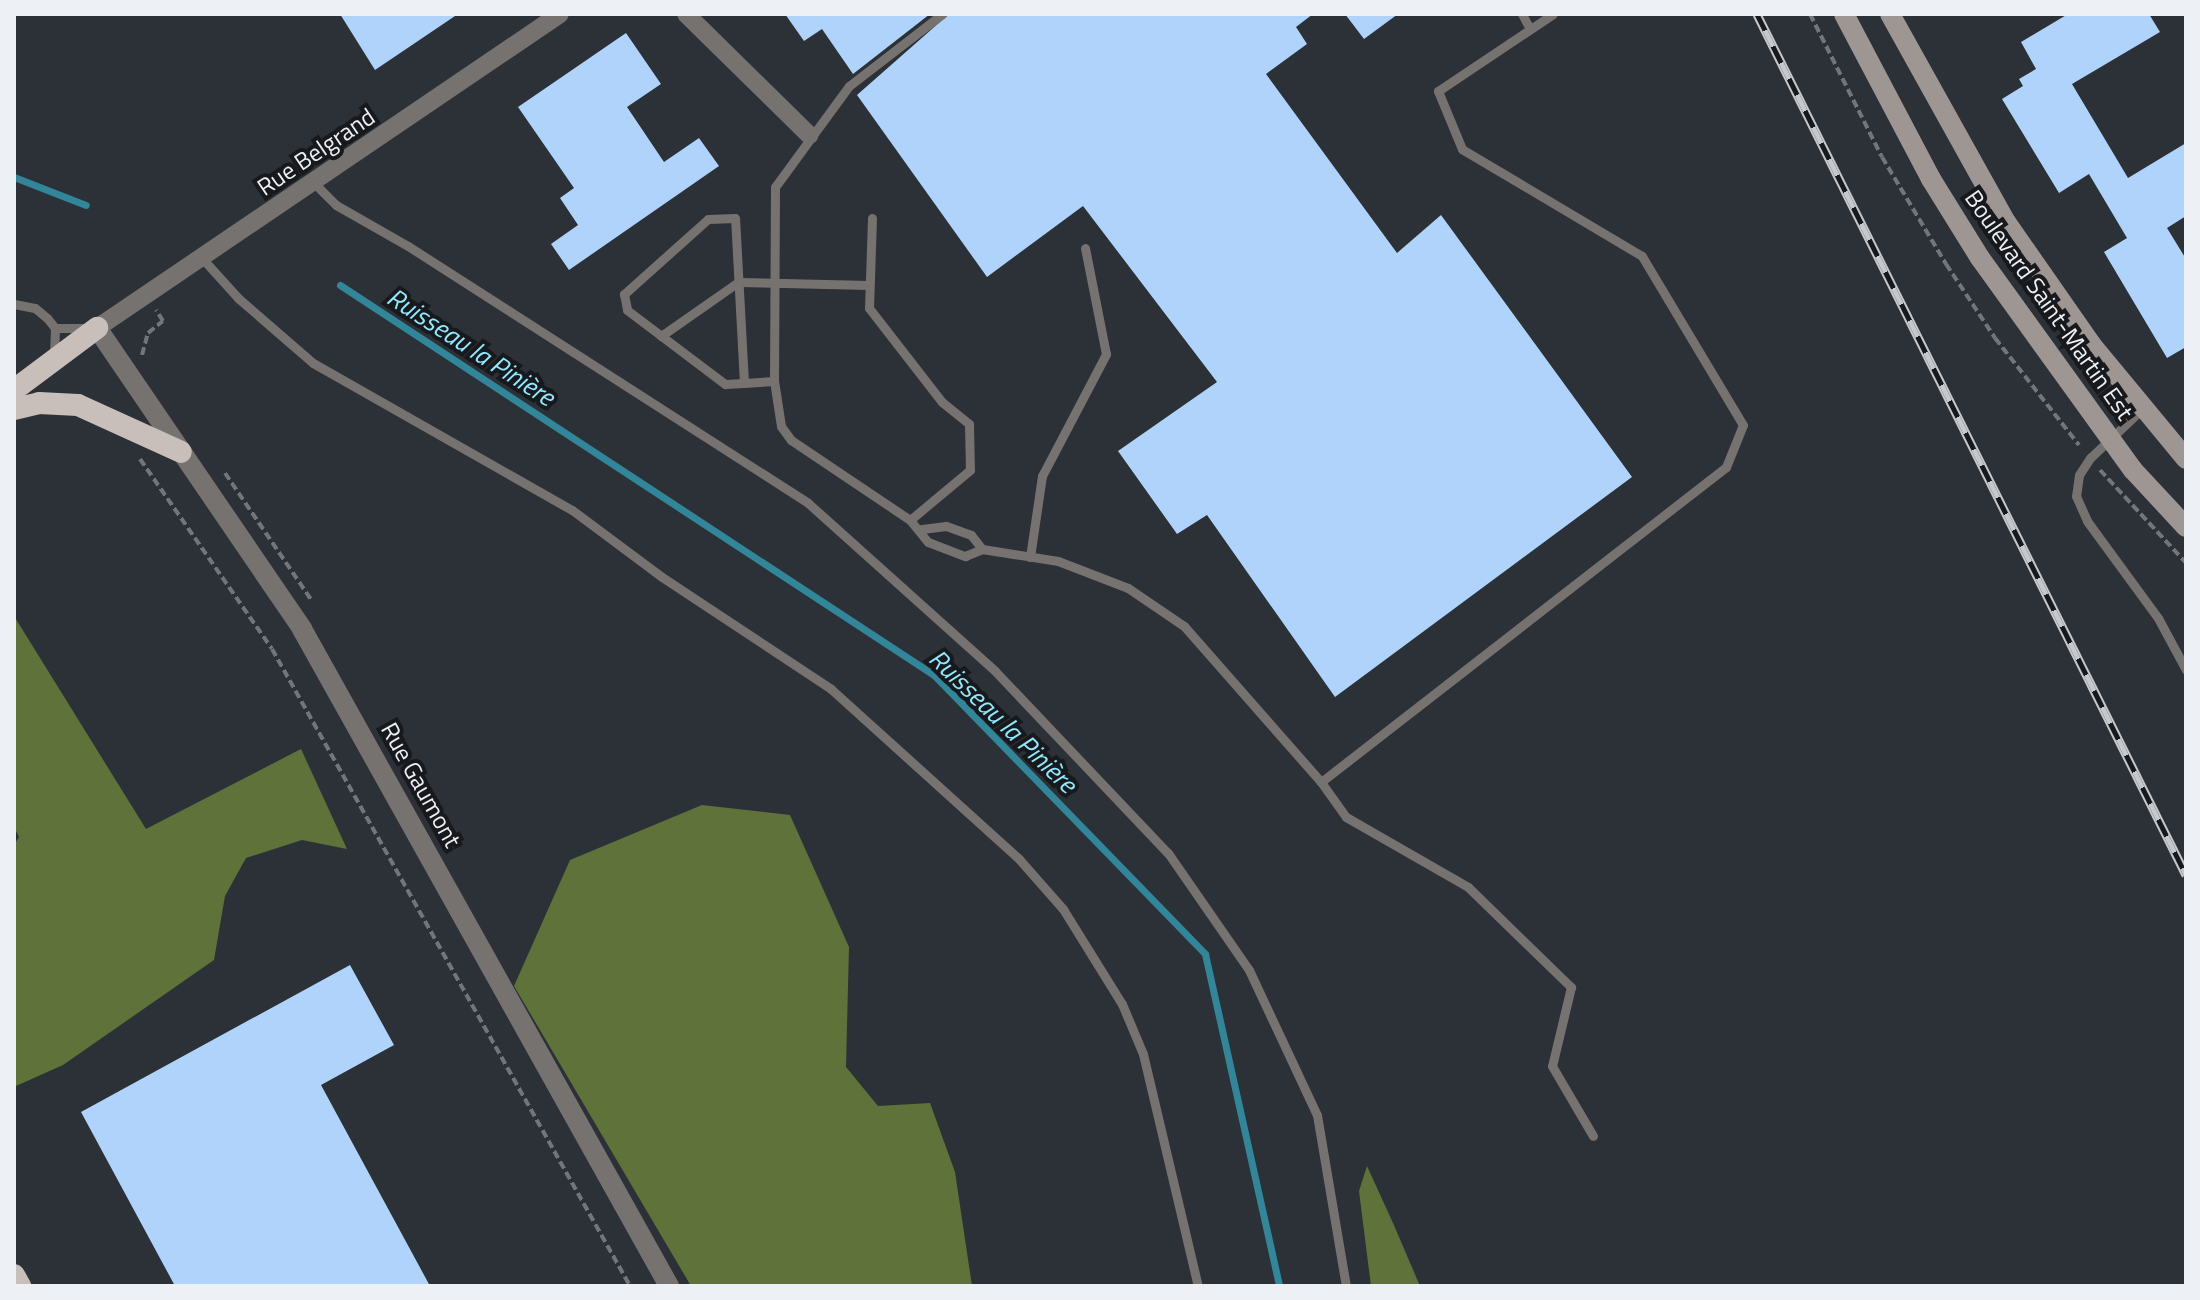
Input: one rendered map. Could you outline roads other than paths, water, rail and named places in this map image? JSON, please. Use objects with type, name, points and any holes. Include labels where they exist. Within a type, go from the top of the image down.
[{"type":"highway","points":[[14,390],[97,328]]},
{"type":"highway","points":[[14,409],[52,403],[92,409],[181,452]]},
{"type":"highway","points":[[14,1275],[20,1286]]},
{"type":"main road","name":"Boulevard Saint-Martin Est","points":[[1844,14],[1966,237],[2133,470],[2186,527]]},
{"type":"main road","name":"Boulevard Saint-Martin Est","points":[[1890,14],[2006,222],[2142,409],[2186,459]]},
{"type":"street","name":"Rue Belgrand","points":[[97,328],[560,14]]},
{"type":"street","points":[[686,14],[809,135]]},
{"type":"street","name":"Rue Gaumont","points":[[97,328],[302,629],[669,1286]]},
{"type":"lane","points":[[942,14],[849,86],[809,135],[775,187],[774,381],[781,426],[791,440],[910,520],[928,542],[965,556],[982,549],[1030,557],[1128,588],[1184,626],[1321,782],[1346,817],[1468,887],[1571,987],[1552,1066],[1593,1136]]},
{"type":"lane","points":[[1522,14],[1529,27]]},
{"type":"lane","points":[[1321,782],[1726,467],[1743,425],[1642,256],[1462,149],[1438,91],[1529,27],[1553,14]]},
{"type":"lane","points":[[314,183],[336,205],[408,246],[808,503],[995,671],[1168,853],[1249,970],[1317,1115],[1346,1286]]},
{"type":"lane","points":[[744,383],[735,218],[708,219],[624,294],[627,310],[725,384],[744,383],[774,381]]},
{"type":"lane","points":[[872,218],[869,308],[942,402],[969,424],[970,470],[910,520]]},
{"type":"lane","points":[[1030,557],[1042,476],[1106,354],[1085,248]]},
{"type":"lane","points":[[201,257],[238,298],[313,363],[572,510],[662,577],[831,689],[1019,859],[1078,931],[1128,1017],[1143,1054],[1198,1286]]},
{"type":"lane","points":[[661,336],[738,282],[775,286],[869,285]]},
{"type":"lane","points":[[14,304],[42,312],[55,328],[54,360]]},
{"type":"lane","points":[[55,328],[97,328]]},
{"type":"lane","points":[[2142,409],[2079,475],[2076,496],[2087,521],[2158,618],[2186,670]]},
{"type":"lane","points":[[920,529],[946,526],[971,535],[982,549]]},
{"type":"waterway","name":"Ruisseau la Pinière","points":[[14,177],[86,205]]},
{"type":"waterway","name":"Ruisseau la Pinière","points":[[340,285],[934,675],[1205,954],[1279,1286]]},
{"type":"railway","points":[[1757,14],[2186,875]]}]
